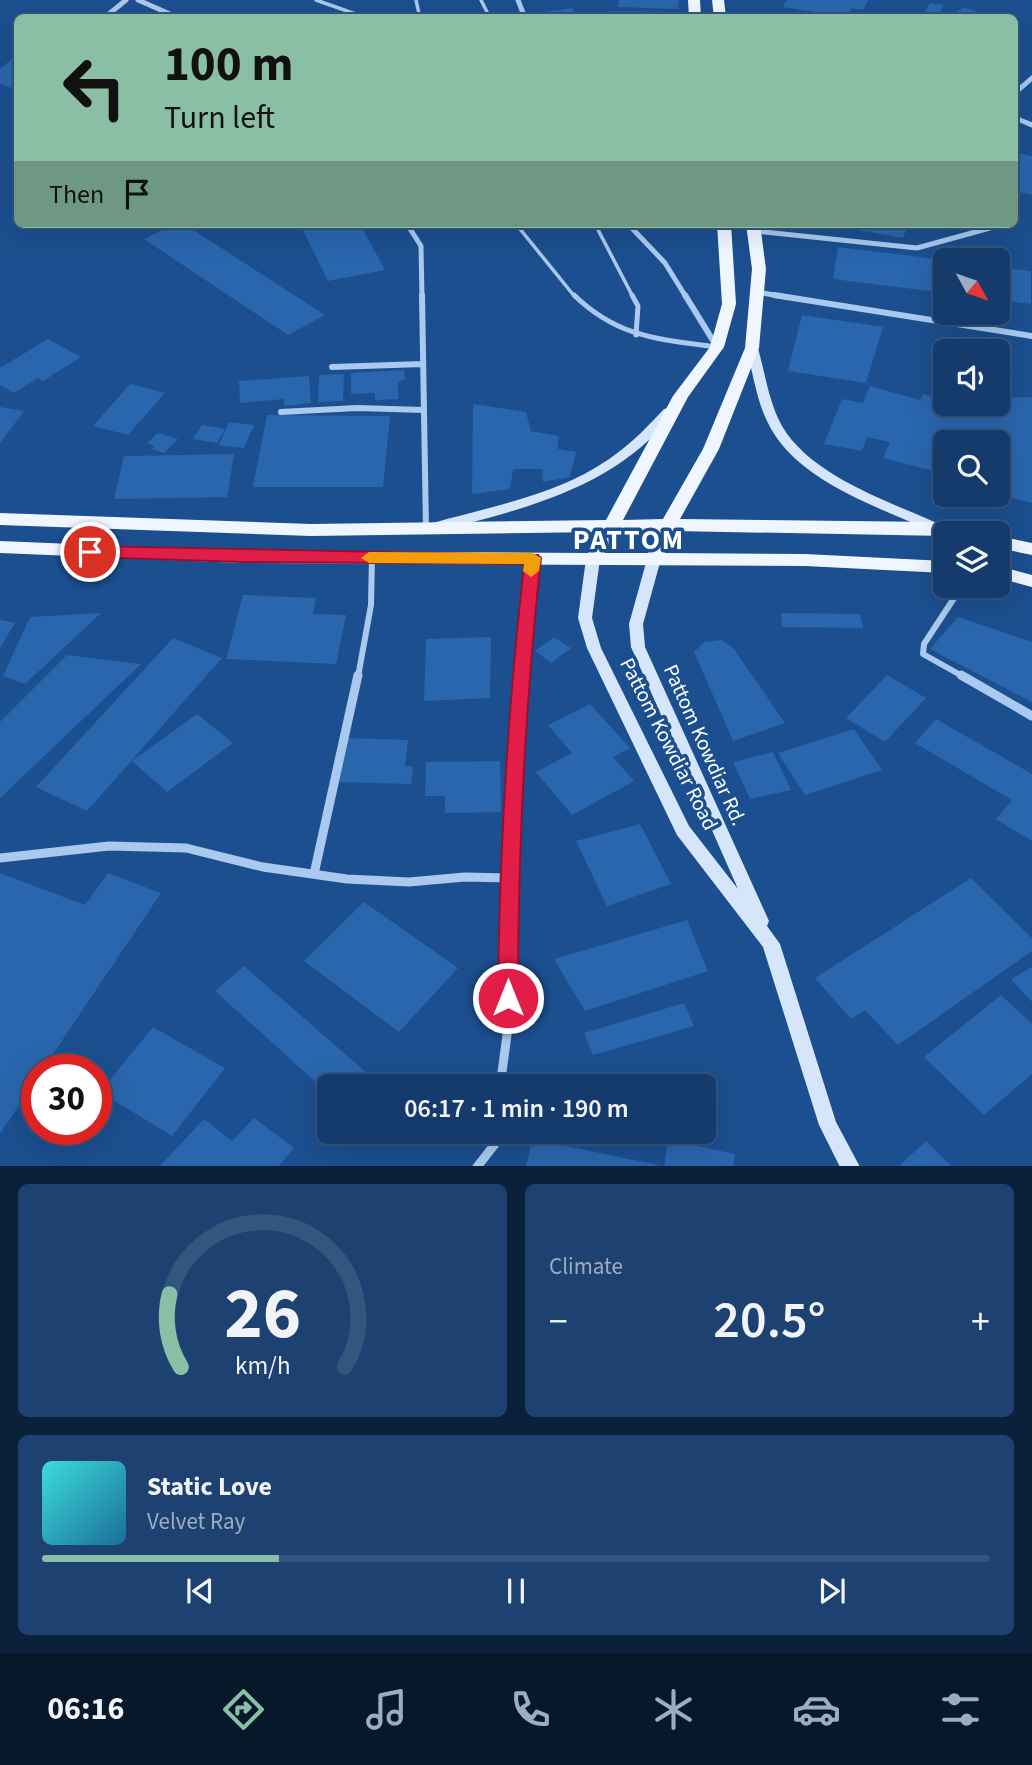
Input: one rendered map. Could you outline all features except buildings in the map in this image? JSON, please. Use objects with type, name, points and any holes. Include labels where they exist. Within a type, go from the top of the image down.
[{"type":"main road","points":[[426,529],[540,500],[601,473],[651,434],[717,348],[729,304],[724,228]]},
{"type":"main road","points":[[654,559],[668,525],[711,449],[752,348],[759,269],[754,228]]},
{"type":"main road","points":[[752,348],[777,429],[800,455],[833,478],[933,527]]},
{"type":"main road","points":[[593,559],[608,526],[681,396]]},
{"type":"main road","points":[[0,519],[191,528],[426,529],[668,525],[933,528]]},
{"type":"main road","points":[[1010,544],[1032,549]]},
{"type":"main road","points":[[0,547],[228,556],[654,559],[933,565]]},
{"type":"main road","name":"Pattom Kowdiar Road","points":[[593,559],[585,618],[594,648],[683,830],[771,944],[828,1125],[850,1166]]},
{"type":"main road","name":"Pattom Kowdiar Rd.","points":[[654,559],[636,624],[638,647],[771,944]]},
{"type":"main road","points":[[1010,575],[1032,581]]},
{"type":"street","points":[[109,14],[126,0]]},
{"type":"street","points":[[138,0],[169,14]]},
{"type":"street","points":[[1018,90],[1032,78]]},
{"type":"street","points":[[410,228],[421,246],[426,529]]},
{"type":"street","points":[[632,228],[665,263],[717,348]]},
{"type":"street","points":[[762,228],[917,248],[990,228]]},
{"type":"street","points":[[757,292],[1032,336]]},
{"type":"street","points":[[332,368],[423,364]]},
{"type":"street","points":[[282,412],[357,408],[424,410]]},
{"type":"street","points":[[314,874],[362,657],[371,605],[372,558]]},
{"type":"street","points":[[503,1074],[508,1046],[509,878],[519,681],[533,558]]},
{"type":"street","points":[[954,598],[924,644],[923,654],[1032,716]]},
{"type":"street","points":[[0,858],[108,846],[186,848],[263,867],[314,874],[409,882],[465,877],[509,878]]},
{"type":"street","points":[[478,1166],[495,1144]]},
{"type":"lane","points":[[316,0],[356,14]]},
{"type":"lane","points":[[519,228],[579,302],[596,316],[636,335],[717,348]]},
{"type":"lane","points":[[597,228],[638,306],[636,335]]},
{"type":"slow traffic","points":[[369,558],[533,558],[531,571]]},
{"type":"district","name":"PATTOM","points":[[629,540]]},
{"type":"route","points":[[90,552],[241,557],[533,558],[519,681],[509,878],[508,998]]}]
